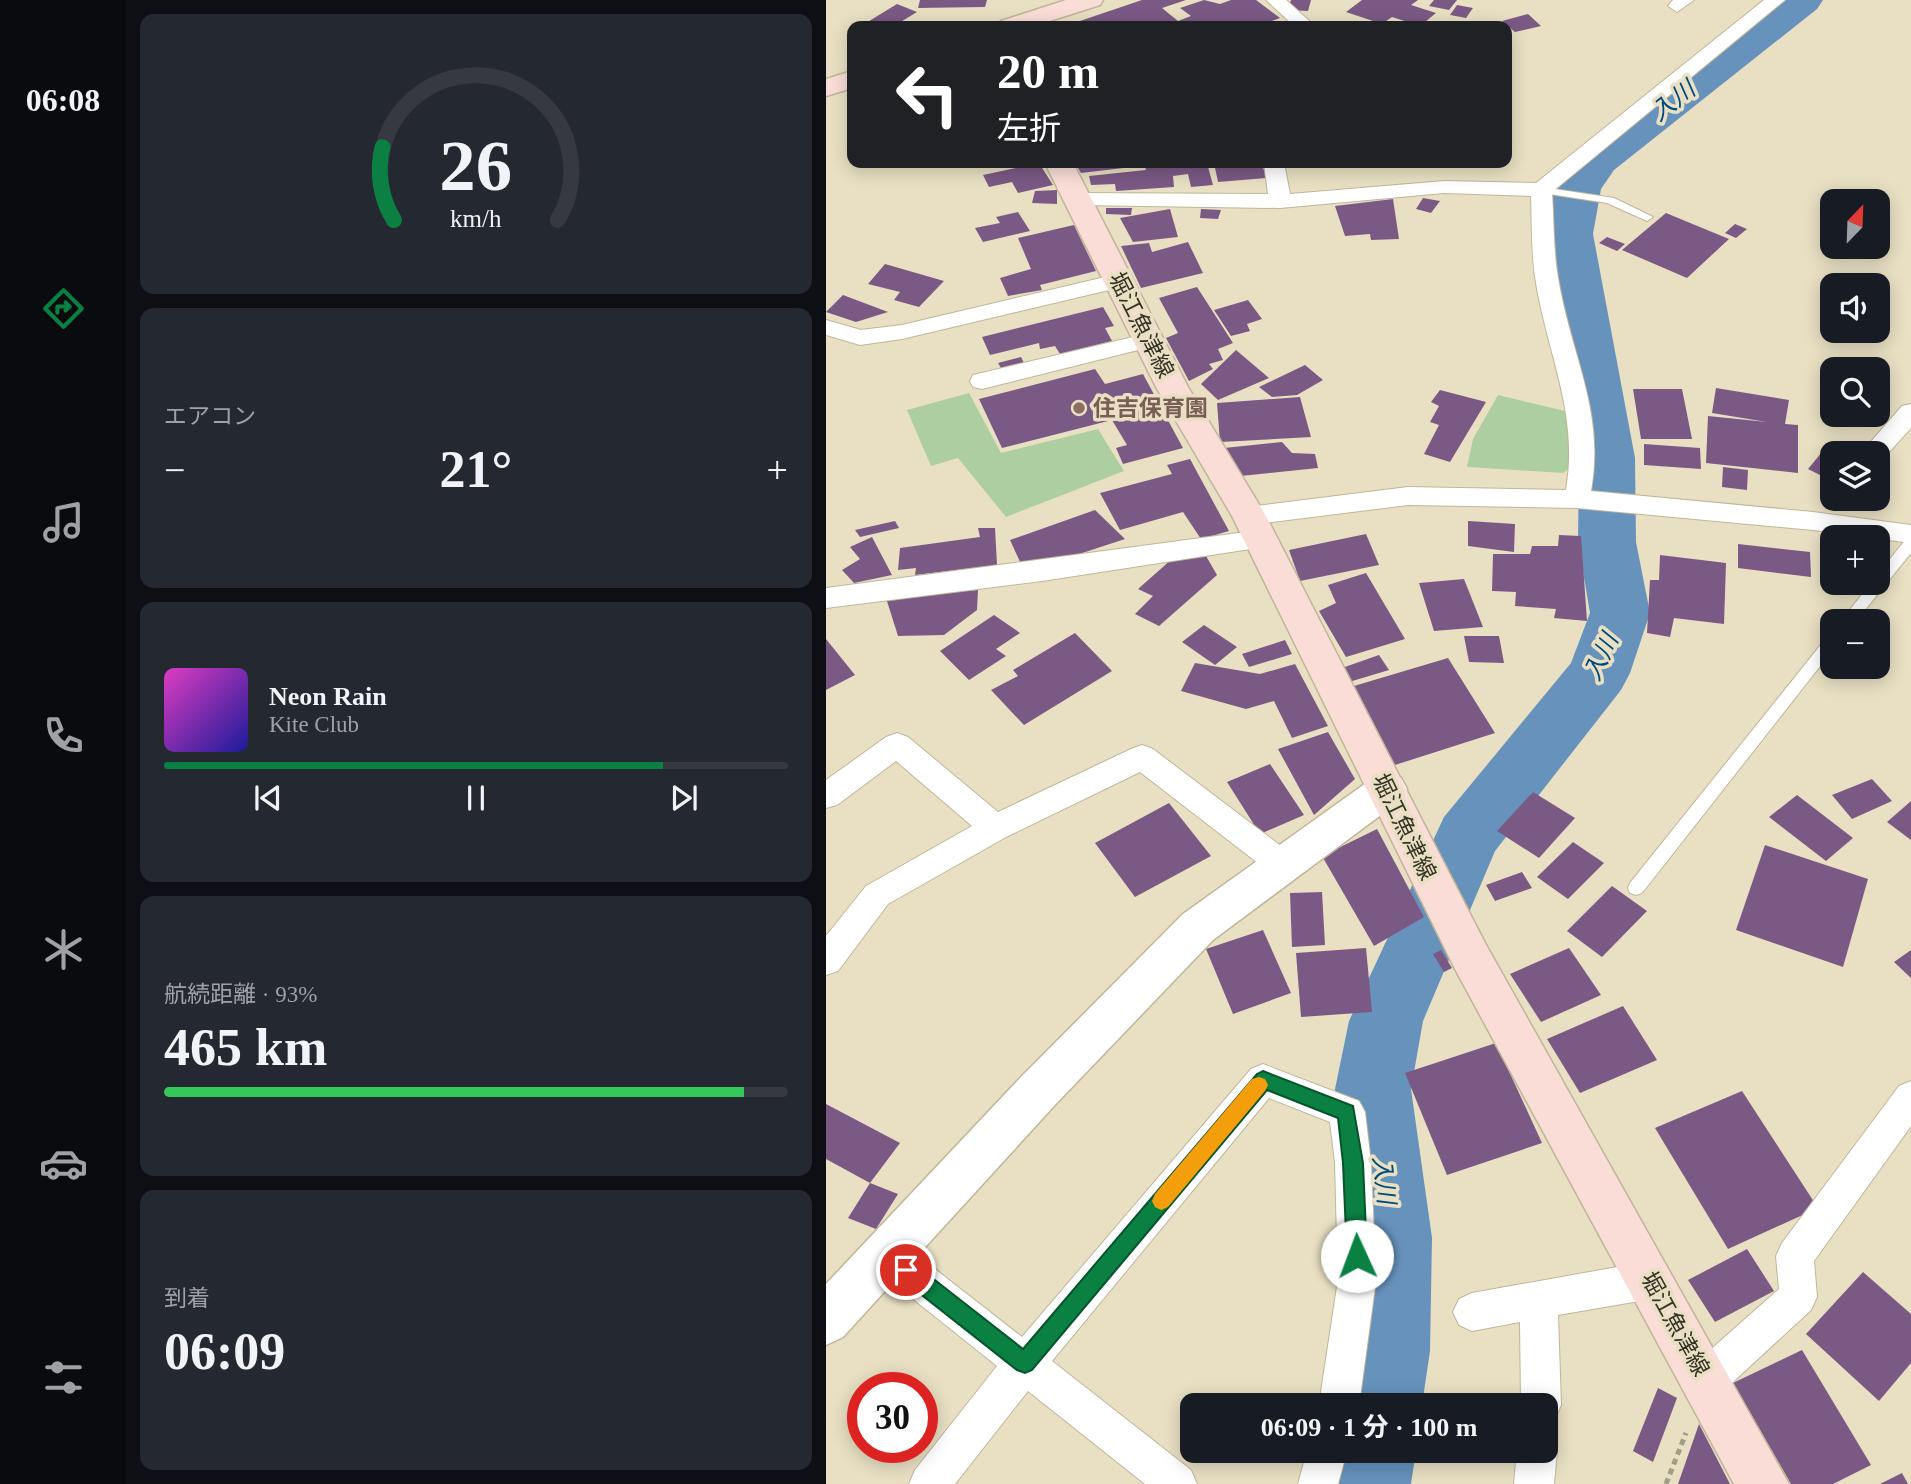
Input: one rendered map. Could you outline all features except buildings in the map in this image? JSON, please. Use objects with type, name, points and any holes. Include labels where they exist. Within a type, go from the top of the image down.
[{"type":"main road","points":[[1010,0],[1010,21]]},
{"type":"main road","points":[[1026,21],[1091,0]]},
{"type":"main road","points":[[826,88],[847,81]]},
{"type":"main road","name":"堀江魚津線","points":[[1062,168],[1172,387],[1255,528],[1470,956],[1763,1484]]},
{"type":"street","points":[[1275,0],[1299,21]]},
{"type":"street","points":[[1079,198],[1280,201],[1444,187],[1541,190],[1776,0]]},
{"type":"street","points":[[1275,168],[1280,201]]},
{"type":"street","points":[[1541,190],[1548,282],[1581,415],[1584,459],[1577,499]]},
{"type":"street","points":[[826,327],[860,338],[902,332],[1118,281]]},
{"type":"street","points":[[982,381],[1150,340]]},
{"type":"street","points":[[1885,441],[1911,412]]},
{"type":"street","points":[[826,598],[1042,571],[1192,546],[1255,528],[1408,496],[1577,499],[1813,520],[1911,534]]},
{"type":"street","points":[[1813,520],[1821,511]]},
{"type":"street","points":[[826,796],[897,745],[995,828]]},
{"type":"street","points":[[826,961],[877,895],[995,828],[1142,757],[1283,865]]},
{"type":"street","points":[[826,1320],[1038,1091],[1198,927],[1387,789]]},
{"type":"street","points":[[929,1484],[1025,1363],[1263,1080],[1346,1112],[1353,1163],[1357,1280],[1341,1393]]},
{"type":"street","points":[[1706,1380],[1798,1297],[1796,1256],[1911,1097]]},
{"type":"street","points":[[886,1254],[1177,1484]]},
{"type":"street","points":[[1472,1312],[1651,1280]]},
{"type":"street","points":[[1539,1300],[1541,1393]]},
{"type":"street","points":[[1318,1484],[1324,1463]]},
{"type":"street","points":[[1534,1484],[1536,1463]]},
{"type":"lane","points":[[1541,190],[1610,200],[1647,217]]},
{"type":"lane","points":[[1858,609],[1911,543]]},
{"type":"lane","points":[[1636,888],[1820,656]]},
{"type":"green space","points":[[969,393],[1001,453],[1098,429],[1124,471],[1006,517],[958,458],[931,466],[907,410]]},
{"type":"green space","points":[[1498,395],[1569,412],[1573,466],[1563,473],[1467,467],[1473,439]]},
{"type":"waterway","name":"入川","points":[[1381,1393],[1388,1351],[1392,1238],[1373,1089],[1386,1021],[1468,836],[1599,673],[1620,613],[1607,542],[1607,458],[1569,234],[1577,189],[1597,160],[1802,0]]},
{"type":"waterway","name":"入川","points":[[1367,1484],[1370,1463]]},
{"type":"slow traffic","points":[[1161,1201],[1259,1085]]},
{"type":"place","name":"住吉保育園","points":[[1079,408]]},
{"type":"route","points":[[906,1270],[1025,1363],[1263,1080],[1346,1112],[1353,1163],[1357,1256]]}]
